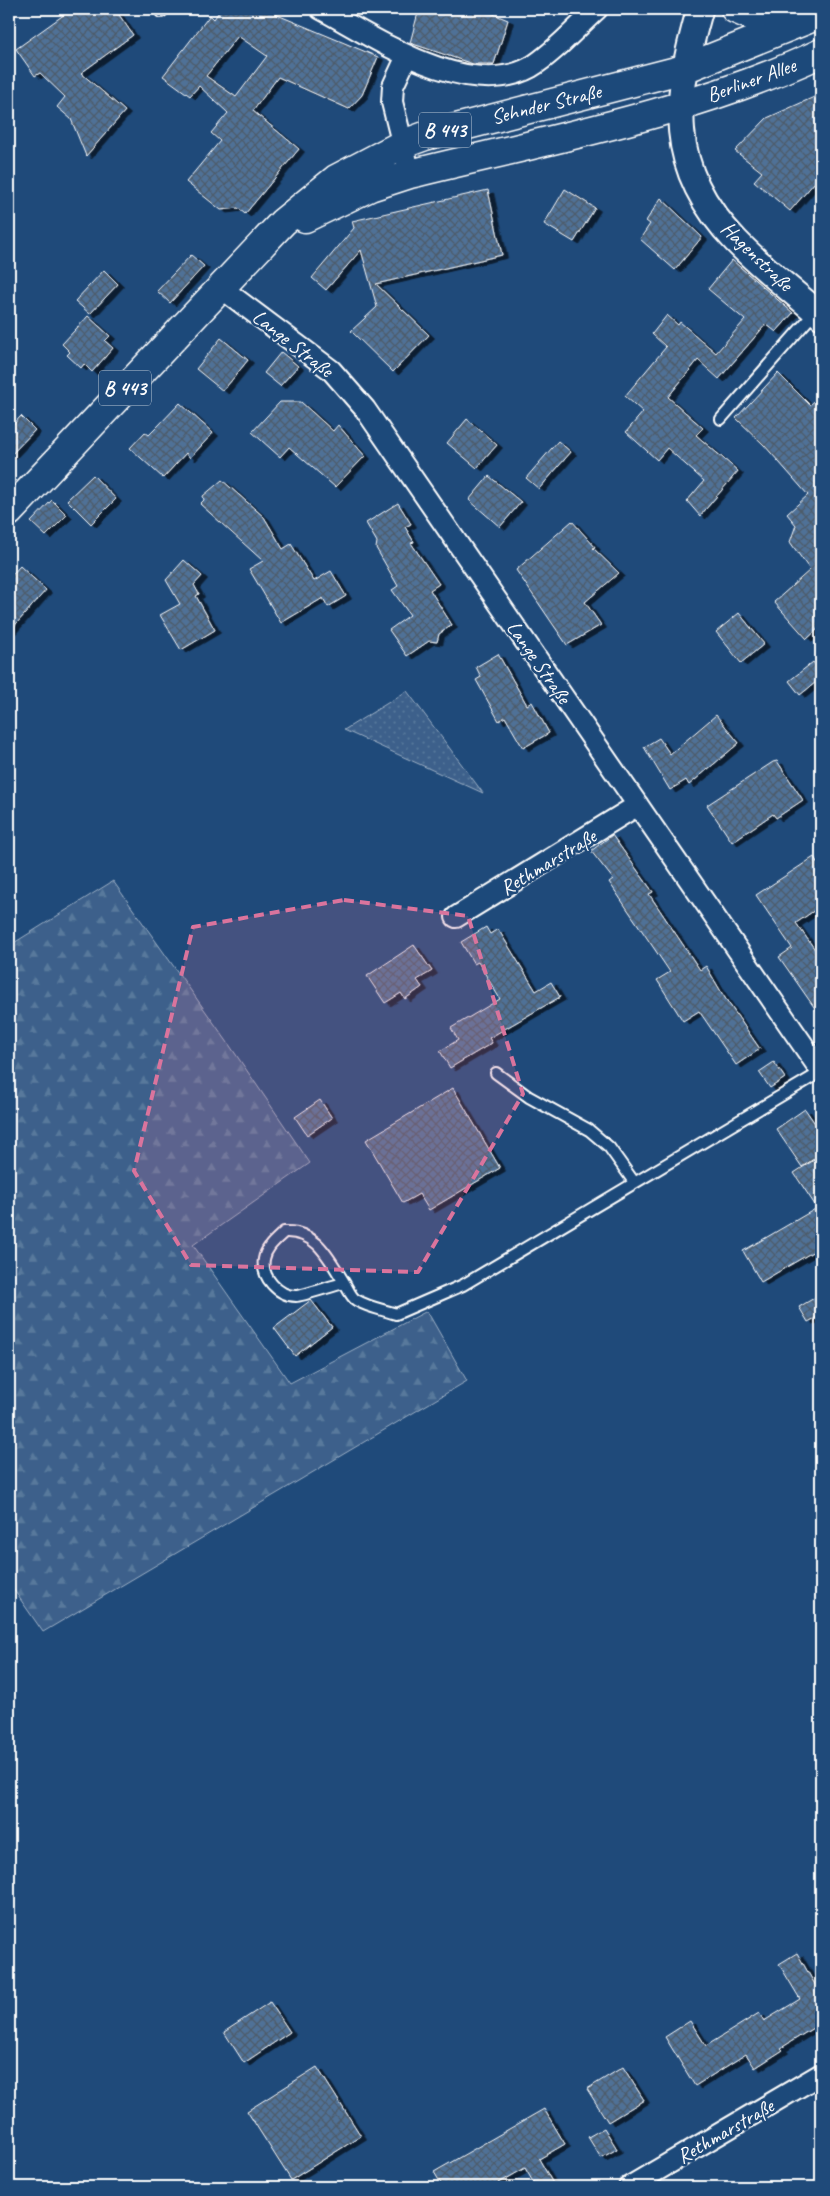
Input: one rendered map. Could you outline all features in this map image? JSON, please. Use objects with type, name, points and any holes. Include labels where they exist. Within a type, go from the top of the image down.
[{"type":"main road","points":[[735,9],[750,17],[774,20],[821,13]]},
{"type":"main road","name":"Berliner Allee","points":[[684,69],[754,43],[821,13]]},
{"type":"main road","name":"Berliner Allee","points":[[680,105],[736,87],[821,53]]},
{"type":"main road","name":"Sehnder Straße","points":[[9,512],[283,222],[329,184],[364,163],[403,144],[456,126],[684,69]]},
{"type":"main road","name":"Sehnder Straße","points":[[242,265],[266,243],[306,218],[370,187],[410,174],[680,105]]},
{"type":"street","points":[[321,9],[407,56],[448,70],[482,77],[515,73],[531,67],[597,9]]},
{"type":"street","name":"Hagenstraße","points":[[700,9],[684,69],[680,105],[684,152],[690,175],[701,196],[736,241],[818,314]]},
{"type":"street","points":[[407,56],[393,86],[392,102],[410,174]]},
{"type":"street","name":"Lange Straße","points":[[220,287],[331,370],[348,388],[821,1071]]},
{"type":"street","name":"Rethmarstraße","points":[[456,917],[638,806]]},
{"type":"street","name":"Rethmarstraße","points":[[629,2187],[821,2074]]},
{"type":"lane","points":[[721,419],[818,314]]},
{"type":"lane","points":[[344,1283],[296,1296],[282,1292],[272,1285],[265,1273],[264,1260],[269,1246],[284,1232],[303,1233],[316,1242],[344,1283],[354,1300],[396,1314],[463,1285],[821,1071]]},
{"type":"lane","points":[[496,1073],[529,1097],[589,1130],[609,1147],[634,1182]]},
{"type":"highlighted area","points":[[344,900],[468,916],[523,1094],[418,1272],[191,1265],[134,1171],[193,927]]},
{"type":"green space","points":[[407,691],[483,793],[344,730]]},
{"type":"green space","points":[[113,881],[226,1040],[310,1163],[193,1245],[290,1383],[427,1311],[467,1381],[43,1632],[9,1583],[9,946]]},
{"type":"building","points":[[72,9],[115,9],[133,35],[81,73],[125,111],[86,156],[71,119],[57,107],[65,97],[40,73],[35,76],[16,49]]},
{"type":"building","points":[[221,9],[279,9],[275,14],[378,57],[362,95],[349,109],[278,77],[253,111],[299,149],[245,214],[238,208],[221,210],[186,182],[220,141],[211,133],[228,113],[199,86],[190,96],[163,76],[210,15],[214,19]],"holes":[[[238,36],[267,56],[236,97],[206,76]]]},
{"type":"building","points":[[419,9],[481,9],[508,20],[494,64],[473,64],[410,43]]},
{"type":"building","points":[[821,94],[821,175],[790,211],[754,181],[762,172],[735,151],[767,118]]},
{"type":"building","points":[[565,189],[595,208],[574,242],[544,224]]},
{"type":"building","points":[[488,190],[502,255],[376,284],[429,335],[393,372],[351,331],[377,307],[361,250],[326,290],[312,278],[354,228],[352,221]]},
{"type":"building","points":[[661,198],[702,237],[675,270],[640,239],[650,224],[646,221]]},
{"type":"building","points":[[191,255],[204,266],[170,303],[157,291]]},
{"type":"building","points":[[732,260],[793,313],[776,332],[766,324],[719,379],[698,360],[668,397],[703,428],[696,435],[738,471],[700,516],[687,501],[704,481],[667,448],[657,460],[626,432],[643,412],[625,396],[666,347],[652,334],[667,315],[678,325],[680,322],[716,353],[745,320],[708,289]]},
{"type":"building","points":[[104,270],[118,284],[90,314],[75,301]]},
{"type":"building","points":[[88,316],[110,336],[105,341],[113,348],[92,372],[84,364],[81,368],[67,355],[70,352],[62,344]]},
{"type":"building","points":[[221,338],[248,360],[223,391],[196,369]]},
{"type":"building","points":[[281,352],[298,366],[280,386],[264,373]]},
{"type":"building","points":[[778,373],[810,405],[821,395],[821,626],[807,639],[774,602],[810,570],[790,542],[796,525],[787,514],[808,495],[764,445],[736,418]]},
{"type":"building","points":[[280,402],[301,402],[333,431],[338,425],[365,456],[335,487],[289,447],[280,457],[252,432]]},
{"type":"building","points":[[180,403],[213,433],[190,458],[186,453],[163,478],[130,448],[145,432],[149,435]]},
{"type":"building","points":[[21,416],[35,430],[9,457],[9,429]]},
{"type":"building","points":[[467,419],[497,445],[477,468],[447,443]]},
{"type":"building","points":[[558,441],[571,452],[539,489],[526,478]]},
{"type":"building","points":[[93,475],[116,499],[91,524],[67,500]]},
{"type":"building","points":[[489,476],[521,502],[500,527],[469,500]]},
{"type":"building","points":[[222,480],[264,517],[283,549],[291,544],[314,581],[331,571],[346,596],[328,607],[323,598],[281,623],[249,569],[263,561],[200,504],[204,500],[203,496]]},
{"type":"building","points":[[52,500],[67,515],[46,536],[31,522]]},
{"type":"building","points":[[398,503],[411,524],[405,527],[414,542],[411,543],[439,584],[430,590],[452,625],[439,634],[437,642],[429,641],[407,656],[389,630],[410,615],[392,590],[398,586],[376,548],[377,542],[366,523]]},
{"type":"building","points":[[572,521],[595,547],[593,548],[619,573],[585,602],[601,625],[567,645],[516,570]]},
{"type":"building","points":[[184,560],[202,576],[194,585],[199,594],[196,596],[215,630],[181,650],[160,615],[180,604],[166,580]]},
{"type":"building","points":[[20,566],[46,590],[9,632],[9,578]]},
{"type":"building","points":[[739,613],[764,644],[741,663],[716,632]]},
{"type":"building","points":[[498,654],[527,705],[532,702],[549,733],[523,748],[505,717],[499,721],[476,680],[481,677],[476,667]]},
{"type":"building","points":[[813,662],[821,672],[821,678],[800,695],[789,681]]},
{"type":"building","points":[[716,715],[739,743],[689,785],[686,780],[670,790],[644,747],[659,738],[670,754]]},
{"type":"building","points":[[777,761],[803,800],[776,818],[773,814],[732,842],[707,805]]},
{"type":"building","points":[[612,835],[653,892],[649,894],[700,970],[706,966],[723,995],[760,1049],[736,1065],[699,1011],[683,1021],[657,980],[670,972],[609,882],[613,879],[591,851]]},
{"type":"building","points":[[814,857],[821,869],[821,906],[796,923],[821,958],[821,1017],[779,957],[792,948],[756,895]]},
{"type":"building","points":[[486,927],[490,934],[498,929],[536,991],[551,982],[560,997],[489,1038],[492,1043],[450,1068],[440,1051],[458,1040],[451,1028],[500,999],[478,962],[474,964],[461,942]]},
{"type":"building","points":[[414,945],[432,971],[417,980],[422,987],[405,999],[401,993],[385,1003],[367,976]]},
{"type":"building","points":[[774,1062],[785,1078],[770,1088],[759,1072]]},
{"type":"building","points":[[453,1088],[500,1168],[429,1210],[419,1194],[403,1203],[366,1140]]},
{"type":"building","points":[[320,1100],[332,1118],[307,1135],[295,1117]]},
{"type":"building","points":[[805,1109],[821,1132],[821,1154],[802,1167],[776,1129]]},
{"type":"building","points":[[814,1160],[821,1172],[821,1247],[761,1282],[743,1251],[817,1208],[794,1173]]},
{"type":"building","points":[[821,1294],[821,1315],[808,1322],[799,1307]]},
{"type":"building","points":[[311,1300],[332,1327],[295,1356],[274,1328]]},
{"type":"building","points":[[797,1953],[821,1995],[821,2023],[781,2048],[783,2050],[755,2068],[746,2054],[695,2086],[665,2037],[690,2021],[706,2046],[759,2013],[764,2021],[800,1999],[779,1964]]},
{"type":"building","points":[[270,2002],[290,2032],[244,2063],[224,2032]]},
{"type":"building","points":[[317,2067],[361,2136],[291,2180],[247,2111]]},
{"type":"building","points":[[623,2067],[644,2100],[608,2122],[587,2089]]},
{"type":"building","points":[[544,2109],[565,2144],[539,2159],[555,2187],[536,2187],[525,2168],[492,2187],[443,2187],[434,2172]]},
{"type":"building","points":[[604,2128],[617,2149],[601,2158],[588,2137]]}]
